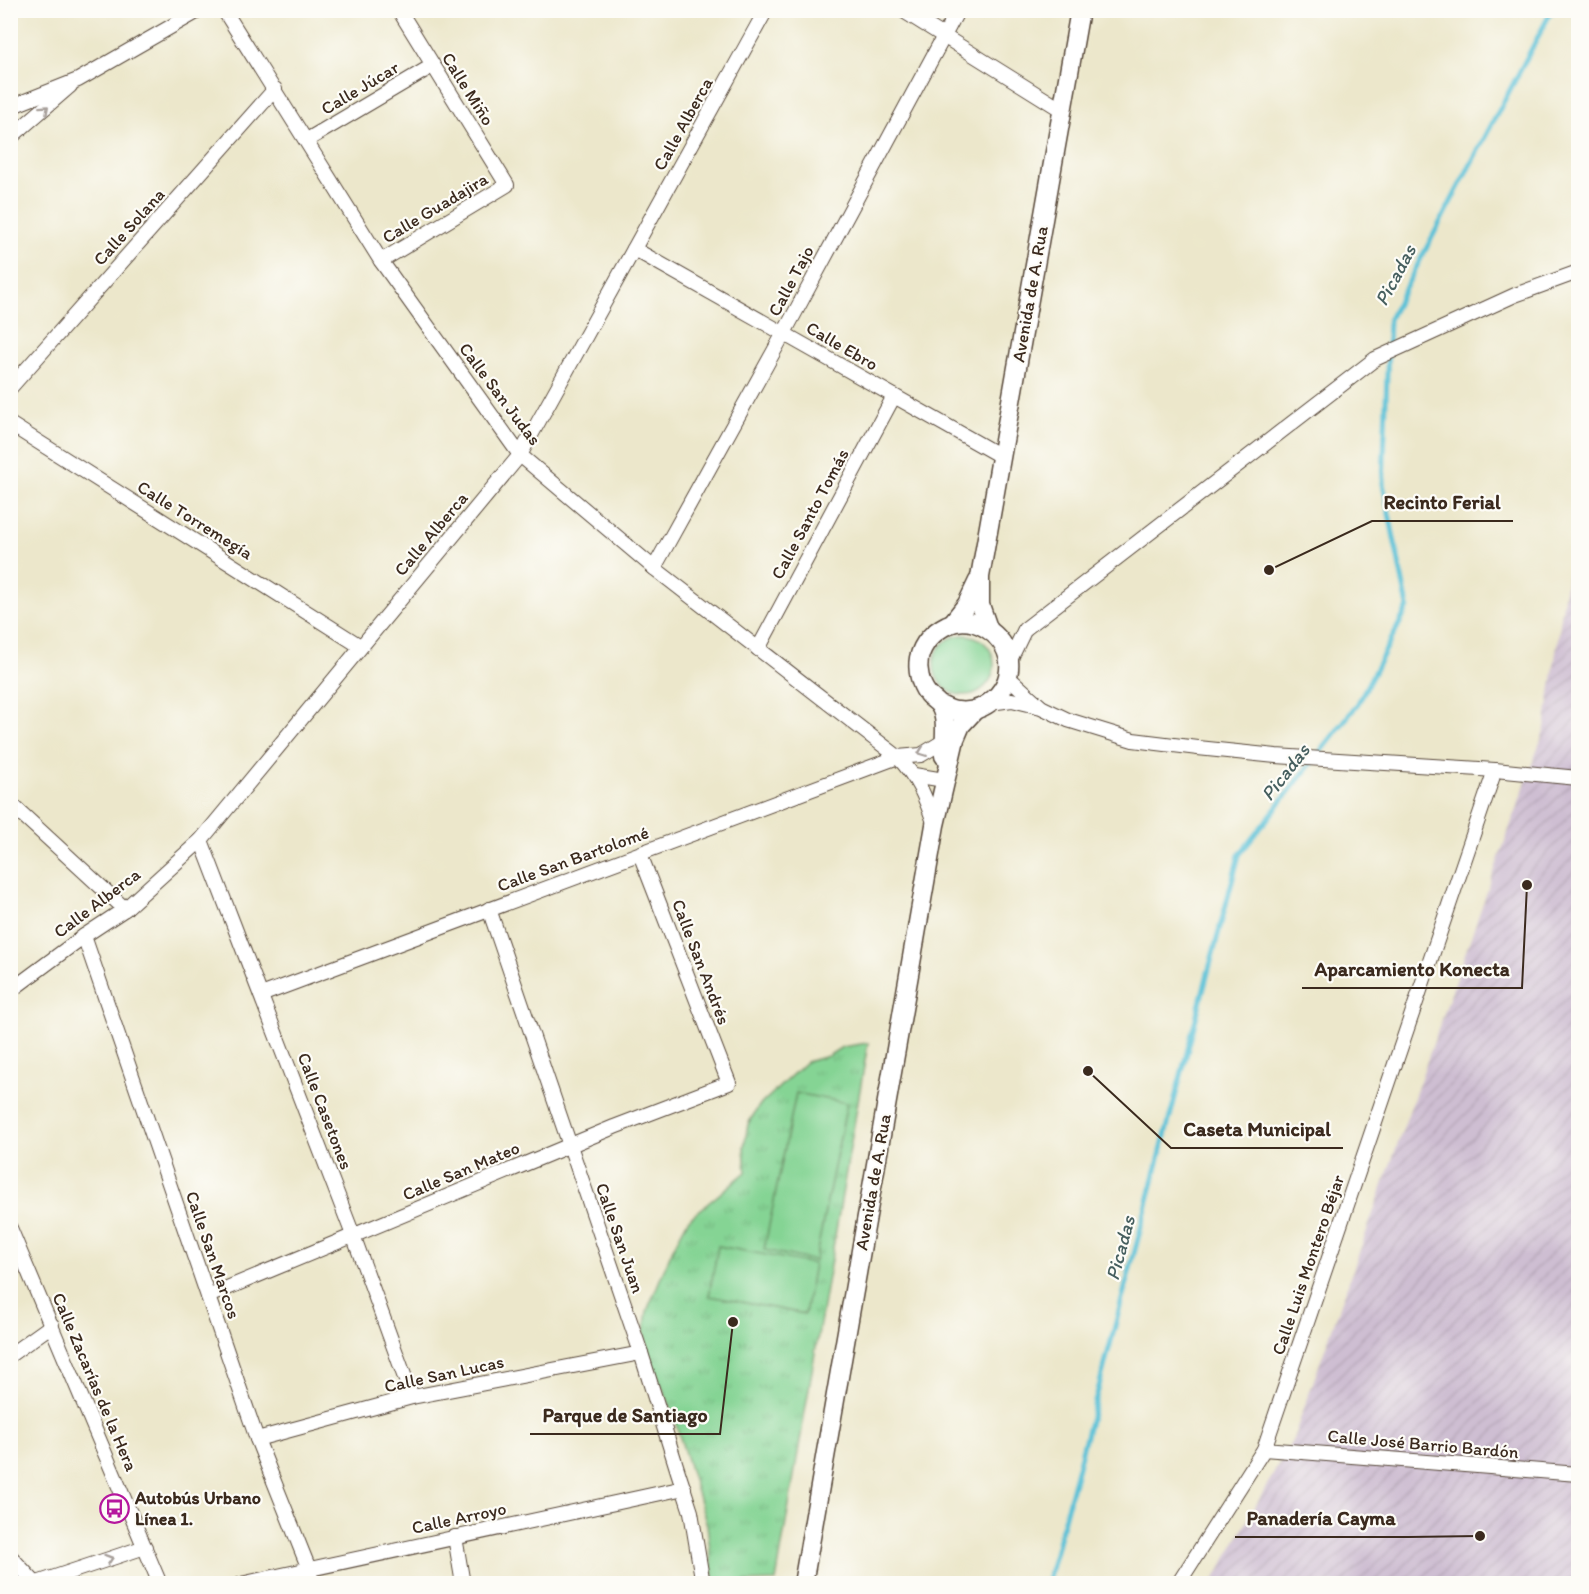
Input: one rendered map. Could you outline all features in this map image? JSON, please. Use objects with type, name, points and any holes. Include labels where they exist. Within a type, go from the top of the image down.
[{"type":"street","points":[[10,107],[78,80],[200,10]]},
{"type":"street","name":"Calle San Judas","points":[[224,10],[381,261],[520,455],[654,568],[898,757],[914,775],[935,825]]},
{"type":"street","name":"Calle Miño","points":[[399,10],[507,185]]},
{"type":"street","name":"Calle Alberca","points":[[10,991],[84,936],[125,909],[201,840],[520,455],[766,10]]},
{"type":"street","points":[[902,10],[1062,110]]},
{"type":"street","name":"Calle Tajo","points":[[654,568],[958,10]]},
{"type":"street","name":"Avenida de A. Rua","points":[[990,631],[980,605],[980,577],[1080,10]]},
{"type":"street","name":"Calle Júcar","points":[[307,140],[432,66]]},
{"type":"street","points":[[10,138],[78,80]]},
{"type":"street","name":"Calle Solana","points":[[10,388],[275,89]]},
{"type":"street","name":"Calle Guadajira","points":[[381,261],[507,185]]},
{"type":"street","name":"Calle Ebro","points":[[634,249],[1002,457]]},
{"type":"street","points":[[982,707],[1002,690],[1025,629],[1375,359],[1515,295],[1578,272]]},
{"type":"street","name":"Calle Santo Tomás","points":[[758,649],[894,396]]},
{"type":"street","name":"Calle Torremegía","points":[[10,424],[360,646]]},
{"type":"street","name":"Avenida de A. Rua","points":[[953,622],[967,604],[980,577]]},
{"type":"street","points":[[1041,707],[1008,669],[1005,648],[990,631],[971,621],[953,622],[937,630],[925,643],[919,660],[920,677],[927,693],[940,705],[957,711],[1012,700],[1041,707],[1068,720],[1133,740],[1276,756],[1495,770],[1578,778]]},
{"type":"street","points":[[990,631],[1025,629]]},
{"type":"street","name":"Avenida de A. Rua","points":[[940,705],[944,719],[944,780]]},
{"type":"street","name":"Avenida de A. Rua","points":[[803,1584],[944,780],[961,725],[982,707]]},
{"type":"street","points":[[898,757],[921,755],[944,741]]},
{"type":"street","name":"Calle San Bartolomé","points":[[261,994],[898,757]]},
{"type":"street","name":"Calle Luis Montero Béjar","points":[[1178,1584],[1264,1449],[1495,770]]},
{"type":"street","points":[[914,775],[944,780]]},
{"type":"street","points":[[10,803],[125,909]]},
{"type":"street","name":"Calle Casetones","points":[[201,840],[353,1235],[411,1397]]},
{"type":"street","name":"Calle San Andrés","points":[[640,854],[729,1083]]},
{"type":"street","name":"Calle San Juan","points":[[489,909],[641,1353],[684,1488],[691,1512],[703,1584]]},
{"type":"street","name":"Calle San Marcos","points":[[84,936],[257,1439],[311,1576]]},
{"type":"street","name":"Calle San Mateo","points":[[208,1296],[569,1145],[729,1083]]},
{"type":"street","name":"Calle Zacarías de la Hera","points":[[10,1228],[160,1584]]},
{"type":"street","points":[[10,1355],[52,1325]]},
{"type":"street","name":"Calle San Lucas","points":[[257,1439],[411,1397],[641,1353]]},
{"type":"street","name":"Calle José Barrio Bardón","points":[[1264,1449],[1578,1474]]},
{"type":"street","name":"Calle Arroyo","points":[[241,1584],[311,1576],[455,1537],[684,1488]]},
{"type":"street","points":[[455,1537],[463,1584]]},
{"type":"street","points":[[10,1556],[34,1583],[145,1547]]},
{"type":"shaded area","points":[[1578,500],[1578,1583],[1212,1584],[1293,1439],[1545,728]]},
{"type":"green space","points":[[958,635],[970,635],[981,640],[989,648],[994,665],[992,677],[981,690],[970,695],[958,695],[947,690],[939,682],[934,671],[934,659],[939,648],[947,640]]},
{"type":"green space","points":[[868,1043],[776,1581],[714,1583],[707,1525],[671,1408],[649,1355],[644,1332],[647,1311],[673,1248],[688,1220],[746,1172],[744,1147],[748,1124],[759,1106],[806,1062],[828,1056],[842,1047]]},
{"type":"green space","points":[[796,1093],[847,1103],[815,1261],[764,1250]]},
{"type":"green space","points":[[718,1246],[814,1264],[805,1314],[709,1296]]},
{"type":"waterway","name":"Picadas","points":[[1047,1584],[1239,855],[1357,705],[1408,607],[1383,484],[1389,319],[1552,10]]},
{"type":"place","name":"Recinto Ferial","points":[[1269,570]]},
{"type":"place","name":"Aparcamiento Konecta","points":[[1527,885]]},
{"type":"place","name":"Caseta Municipal","points":[[1088,1071]]},
{"type":"place","name":"Parque de Santiago","points":[[733,1322]]},
{"type":"place","name":"Autobús Urbano Línea 1.","points":[[114,1508]]},
{"type":"place","name":"Panadería Cayma","points":[[1480,1536]]}]
